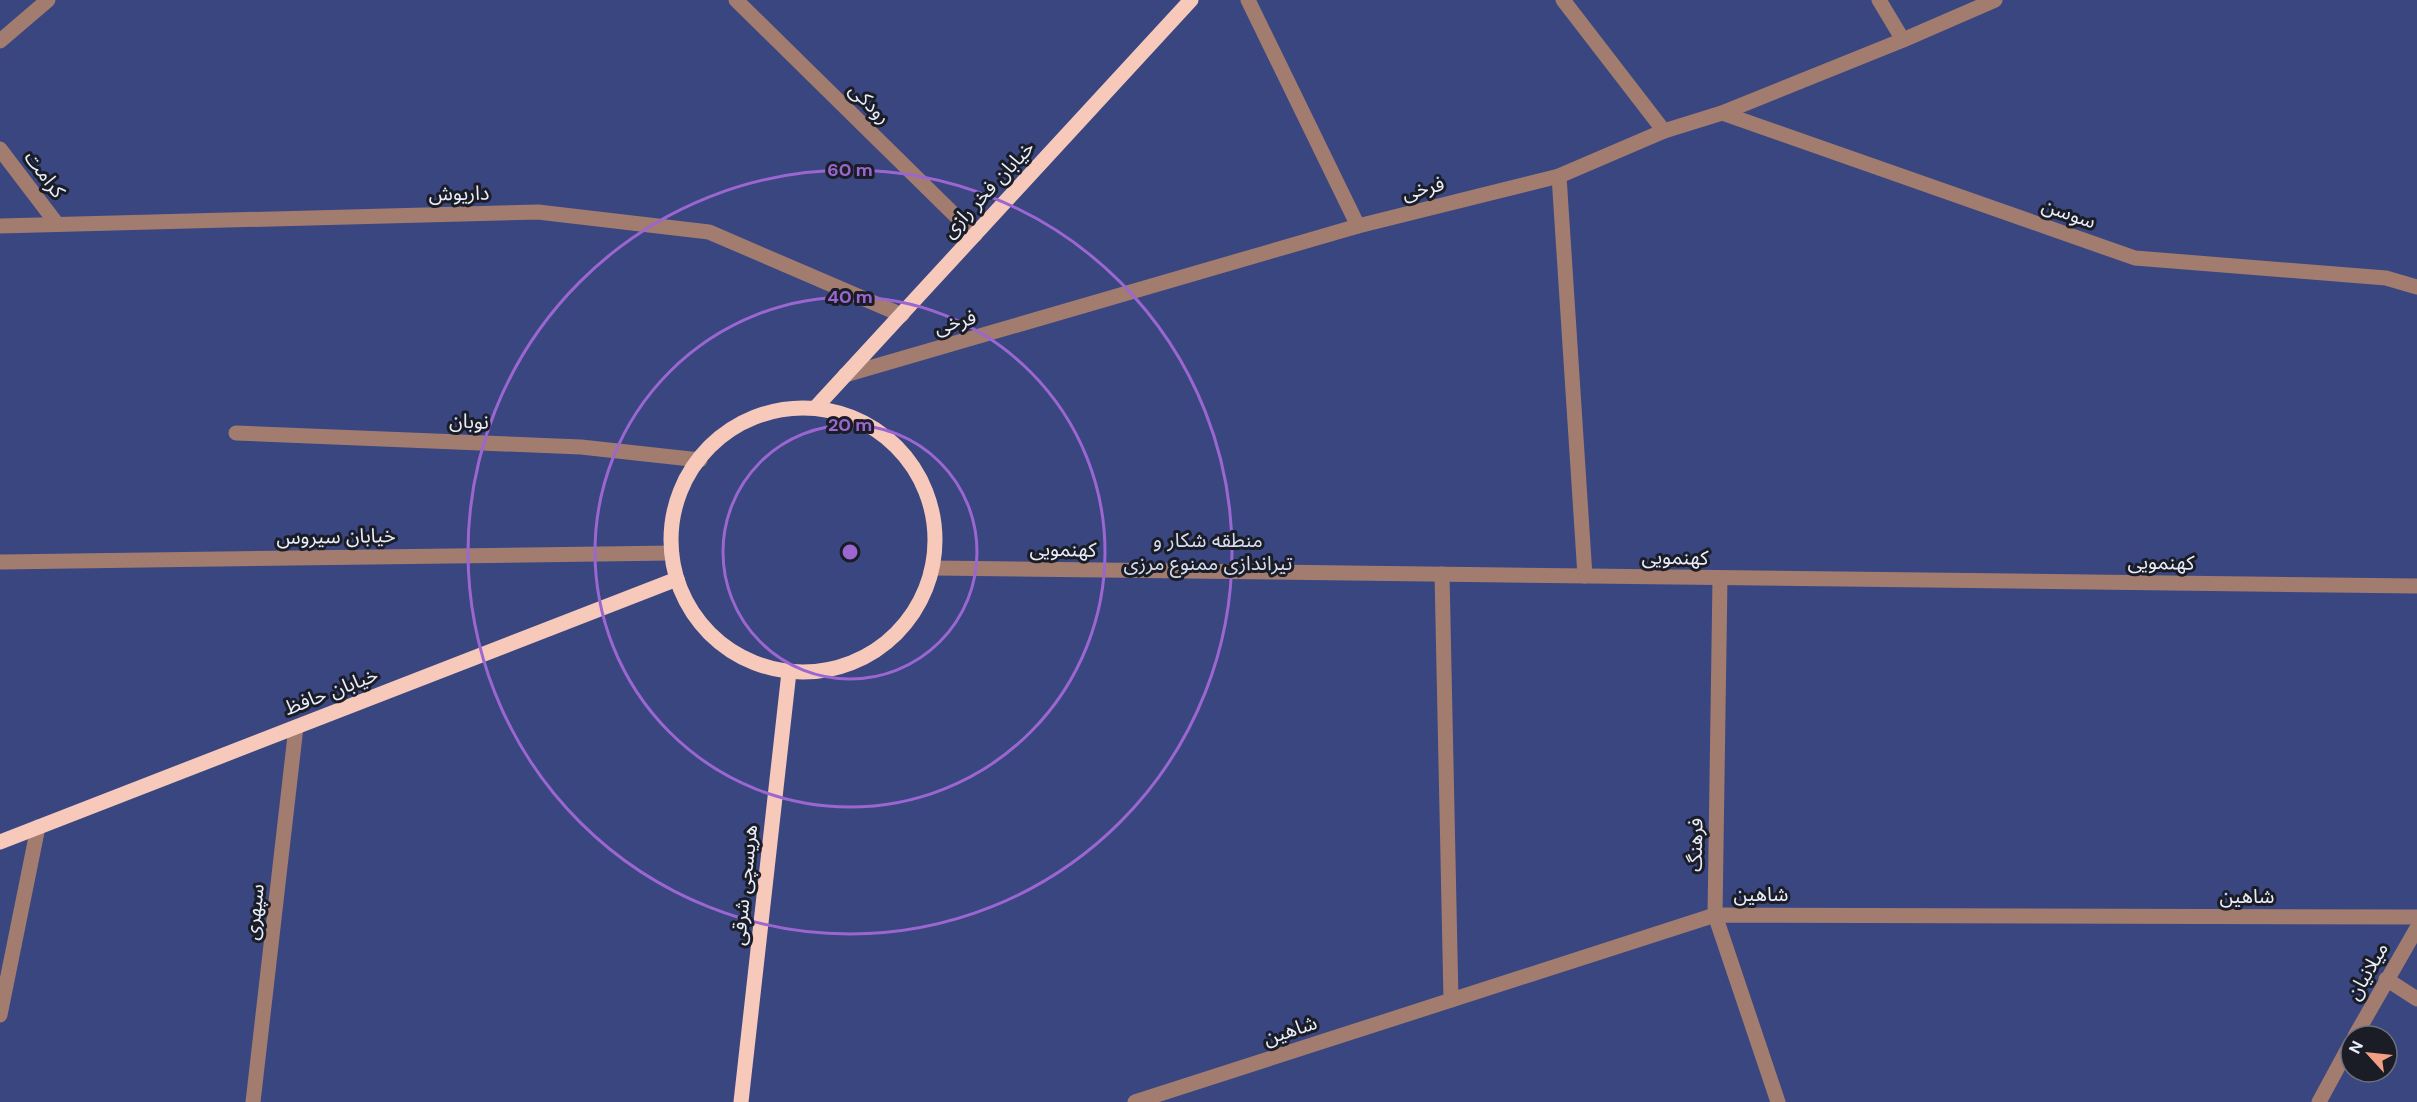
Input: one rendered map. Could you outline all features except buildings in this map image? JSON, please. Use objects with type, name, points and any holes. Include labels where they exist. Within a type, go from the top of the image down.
[{"type":"main road","name":"خیابان فخر رازی","points":[[816,407],[1189,1]]},
{"type":"main road","points":[[816,407],[852,416],[885,435],[911,462],[928,494],[936,531],[933,568],[919,604],[895,635],[864,658],[827,670],[789,672],[752,662],[719,642],[693,614],[677,579],[672,553],[673,514],[686,478],[710,446],[741,423],[777,409],[816,407]]},
{"type":"main road","name":"خیابان حافظ","points":[[0,842],[677,579]]},
{"type":"main road","name":"هریسچی شرقی","points":[[741,1102],[789,672]]},
{"type":"street","points":[[0,41],[48,0]]},
{"type":"street","name":"رودکی","points":[[736,0],[975,235]]},
{"type":"street","points":[[1248,0],[1359,226]]},
{"type":"street","points":[[1563,0],[1664,131]]},
{"type":"street","points":[[1879,0],[1903,40]]},
{"type":"street","name":"فرخی","points":[[845,375],[1359,226],[1559,176],[1664,131],[1722,113],[1903,40],[1995,0]]},
{"type":"street","name":"سوسن","points":[[1722,113],[2135,258],[2386,278],[2417,287]]},
{"type":"street","name":"کرامت","points":[[0,149],[57,224]]},
{"type":"street","points":[[1559,176],[1585,576]]},
{"type":"street","name":"داریوش","points":[[0,226],[538,212],[709,232],[902,315]]},
{"type":"street","name":"نوبان","points":[[236,433],[581,447],[700,460]]},
{"type":"street","name":"خیابان سیروس","points":[[0,562],[672,553]]},
{"type":"street","name":"کهنمویی","points":[[933,568],[2417,586]]},
{"type":"street","points":[[1442,574],[1450,1000]]},
{"type":"street","name":"فرهنگ","points":[[1720,578],[1715,915],[1778,1102]]},
{"type":"street","name":"سپهری","points":[[254,1102],[296,727]]},
{"type":"street","points":[[0,1015],[38,827]]},
{"type":"street","name":"شاهین","points":[[1135,1102],[1715,915],[2417,917]]},
{"type":"street","name":"میلانیان","points":[[2362,1024],[2417,928]]},
{"type":"street","points":[[2386,979],[2417,999]]},
{"type":"street","points":[[2319,1102],[2339,1066]]},
{"type":"green space","name":"منطقه شکار و تیراندازی ممنوع مرزی","points":[[0,0],[2417,0],[2417,1102],[0,1102]]}]
